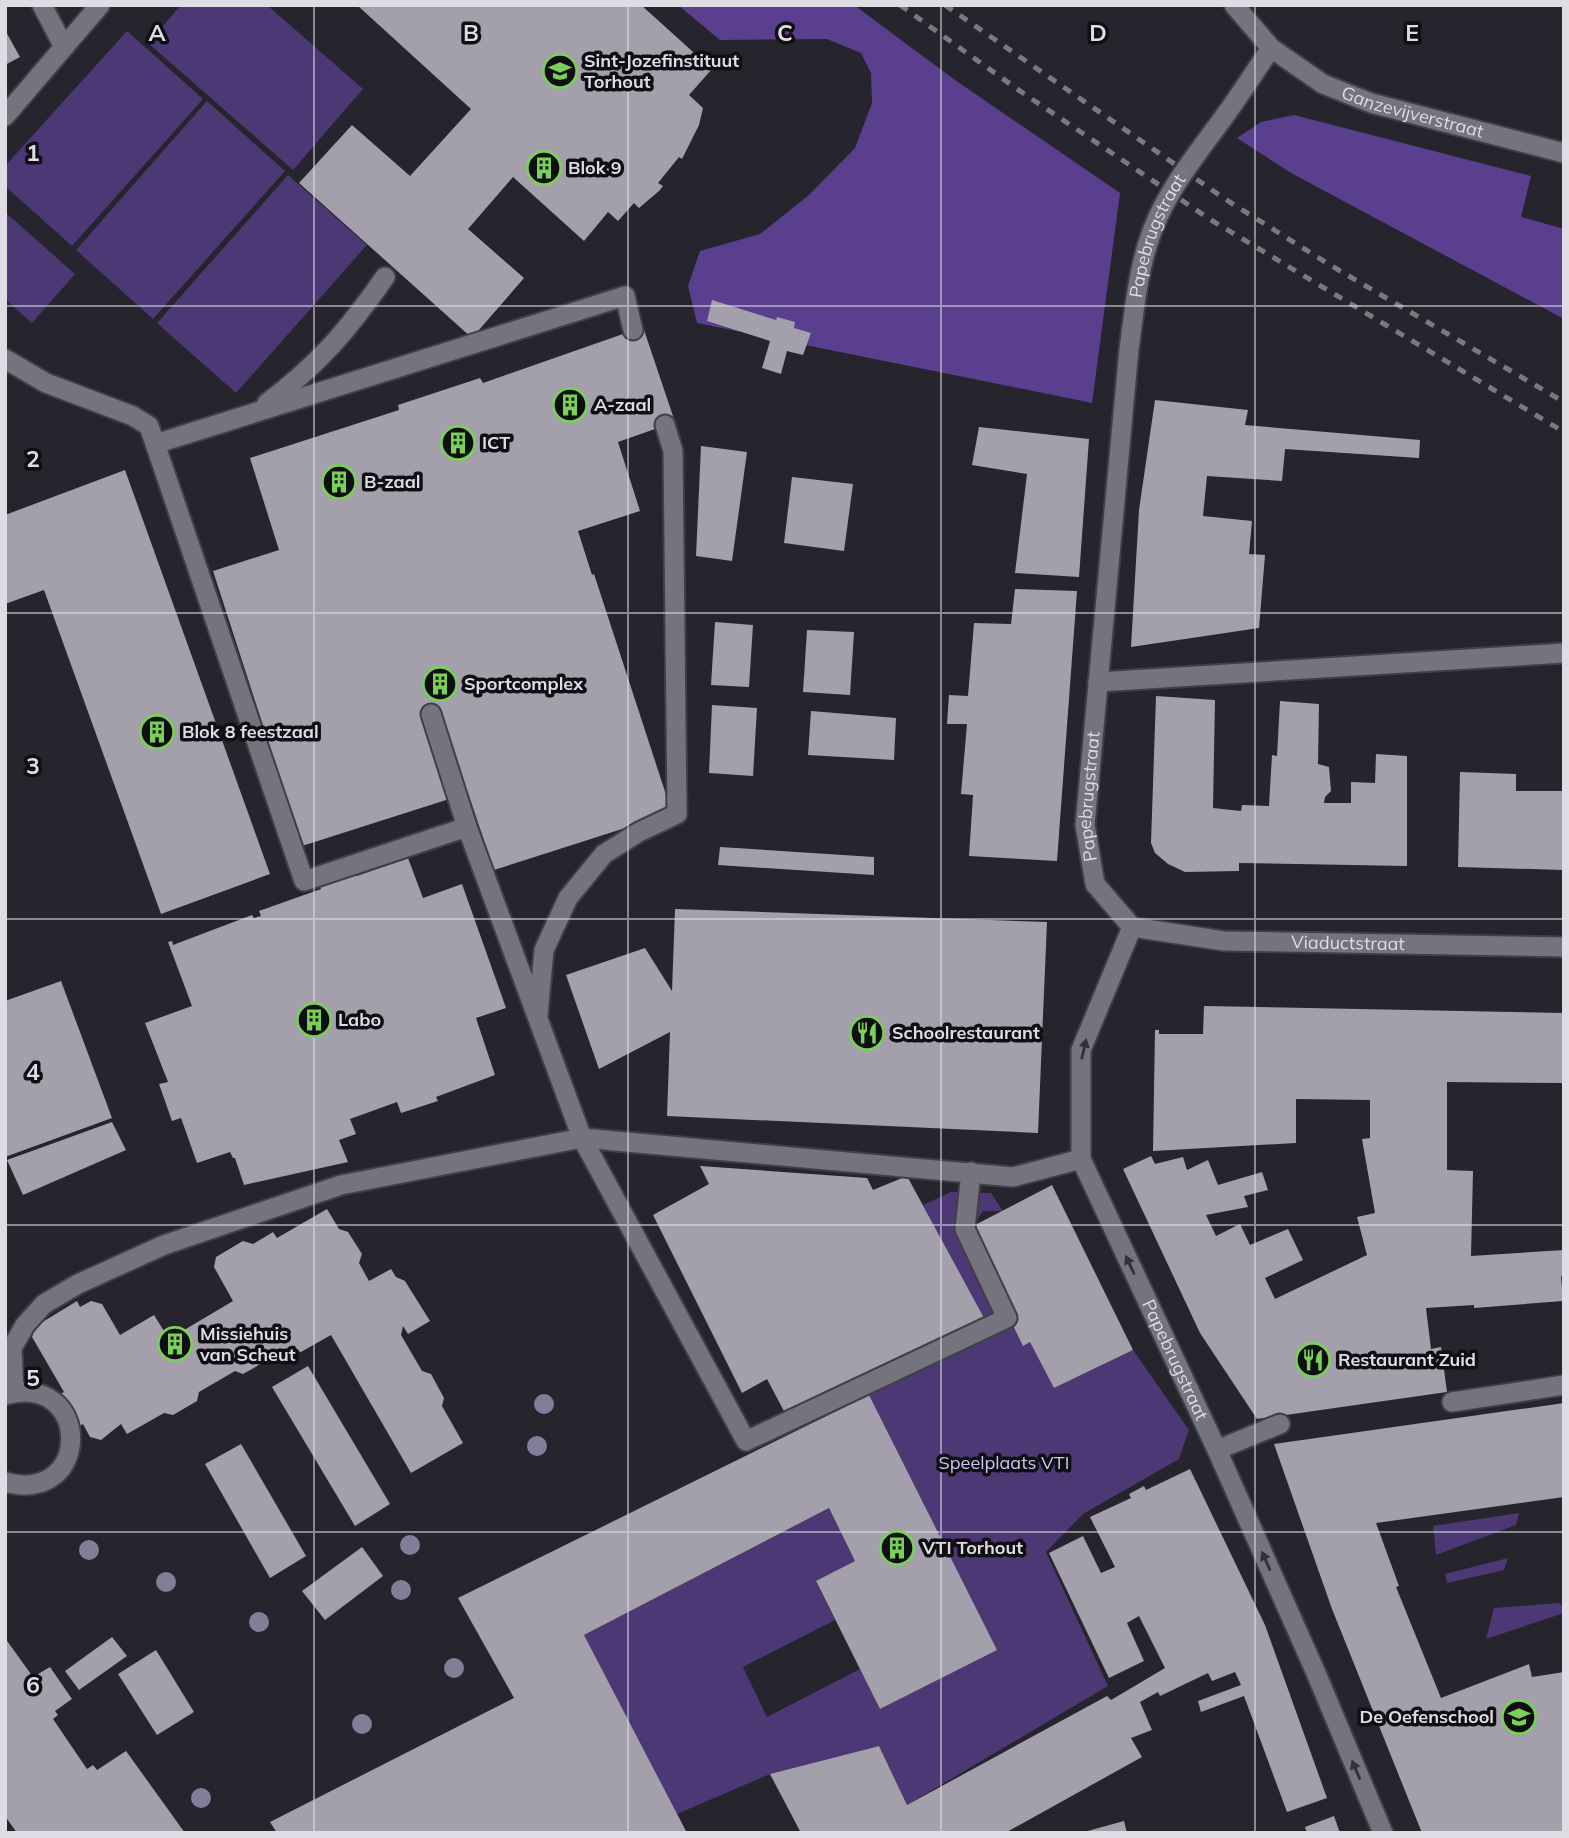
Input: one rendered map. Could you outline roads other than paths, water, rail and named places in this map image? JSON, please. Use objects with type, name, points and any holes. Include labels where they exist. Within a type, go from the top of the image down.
[{"type":"street","points":[[42,5],[64,47]]},
{"type":"street","points":[[5,116],[100,5]]},
{"type":"street","name":"Ganzevijverstraat","points":[[1234,5],[1271,48],[1323,83],[1371,103],[1564,153]]},
{"type":"street","name":"Papebrugstraat","points":[[1271,48],[1189,165],[1161,210],[1148,243],[1129,349],[1085,825],[1095,884],[1132,927],[1081,1050],[1081,1158],[1217,1450],[1316,1673],[1382,1833]]},
{"type":"street","points":[[256,412],[300,379],[331,349],[385,277]]},
{"type":"street","points":[[155,444],[625,296],[633,330]]},
{"type":"street","points":[[5,359],[46,383],[133,415],[149,426],[304,881],[467,827]]},
{"type":"street","points":[[538,1019],[544,950],[568,898],[604,854],[639,832],[677,814],[673,451],[665,425]]},
{"type":"street","points":[[1098,682],[1564,653]]},
{"type":"street","points":[[430,714],[467,827],[582,1138],[746,1441],[1007,1318],[965,1229],[971,1172]]},
{"type":"street","name":"Viaductstraat","points":[[1132,927],[1224,941],[1564,947]]},
{"type":"street","points":[[5,1482],[20,1486],[35,1485],[50,1479],[62,1468],[70,1454],[70,1424],[63,1410],[51,1399],[37,1392],[21,1391],[10,1394],[12,1348],[25,1325],[44,1304],[78,1284],[164,1245],[341,1185],[582,1138],[1013,1177],[1081,1158]]},
{"type":"street","points":[[1452,1402],[1564,1385]]},
{"type":"street","points":[[1217,1450],[1280,1424]]},
{"type":"railway","points":[[900,5],[1020,91],[1211,220],[1564,432]]},
{"type":"railway","points":[[945,5],[1225,199],[1330,265],[1564,402]]},
{"type":"place","name":"Sint-Jozefinstituut Torhout","points":[[560,71]]},
{"type":"place","name":"Blok 9","points":[[544,168]]},
{"type":"place","name":"A-zaal","points":[[570,405]]},
{"type":"place","name":"ICT","points":[[458,443]]},
{"type":"place","name":"B-zaal","points":[[339,482]]},
{"type":"place","name":"Sportcomplex","points":[[440,684]]},
{"type":"place","name":"Blok 8 feestzaal","points":[[157,732]]},
{"type":"place","name":"Labo","points":[[314,1020]]},
{"type":"place","name":"Schoolrestaurant","points":[[867,1033]]},
{"type":"place","name":"Missiehuis van Scheut","points":[[175,1344]]},
{"type":"place","name":"Restaurant Zuid","points":[[1313,1360]]},
{"type":"place","name":"VTI Torhout","points":[[897,1548]]},
{"type":"place","name":"De Oefenschool","points":[[1519,1717]]},
{"type":"park label","name":"Speelplaats VTI","points":[[1004,1463]]}]
